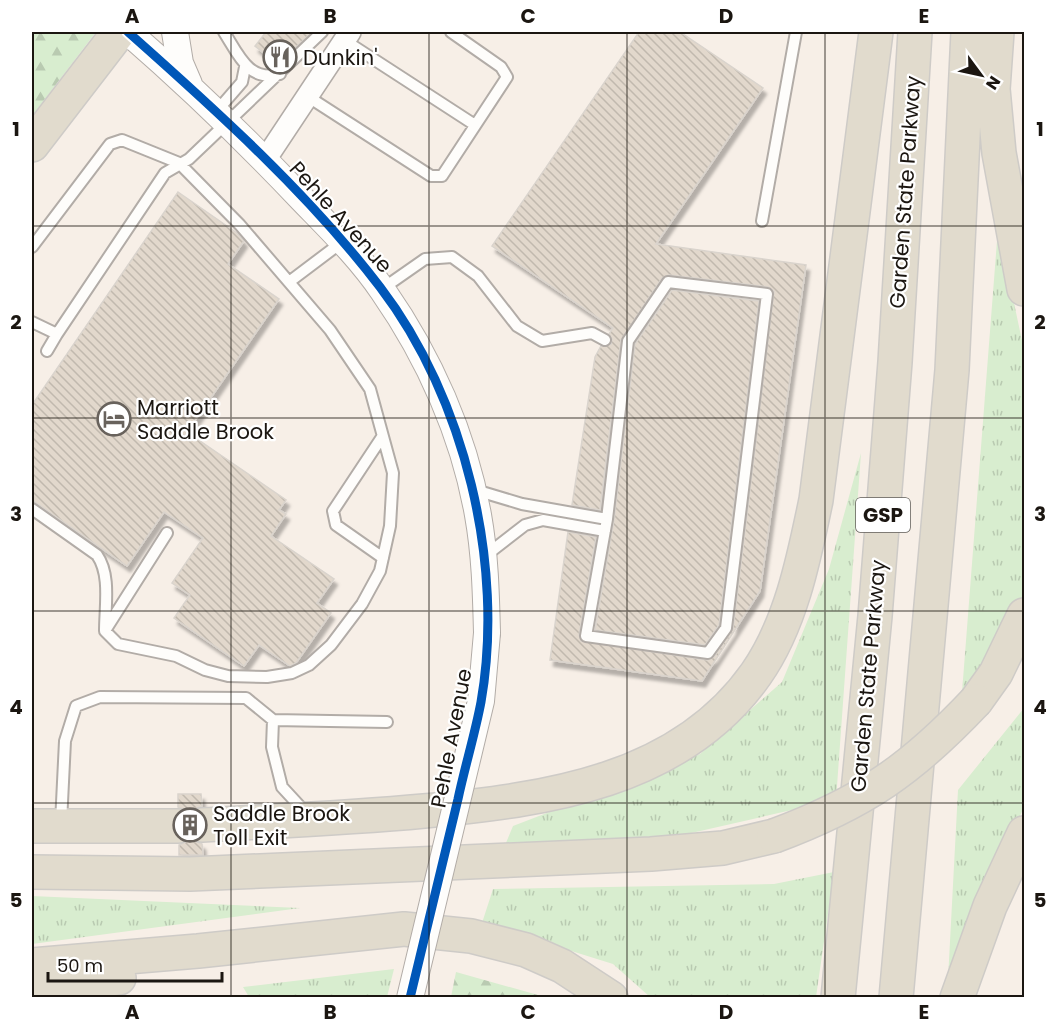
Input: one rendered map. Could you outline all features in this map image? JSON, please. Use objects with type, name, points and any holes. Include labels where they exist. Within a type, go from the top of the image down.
[{"type":"highway","points":[[32,145],[119,32]]},
{"type":"highway","points":[[40,826],[190,825],[312,819],[496,805],[564,793],[626,774],[677,748],[723,712],[756,674],[780,627],[803,564],[816,500],[876,32]]},
{"type":"highway","name":"Garden State Parkway","points":[[838,998],[875,616],[895,362],[915,32]]},
{"type":"highway","name":"GSP","points":[[896,998],[952,370],[968,32]]},
{"type":"highway","points":[[997,32],[993,89],[999,153],[1024,289]]},
{"type":"highway","points":[[32,872],[190,874],[651,854],[723,848],[774,836],[815,821],[857,801],[898,774],[935,744],[976,701],[996,673],[1024,615]]},
{"type":"highway","points":[[957,998],[990,906],[1024,833]]},
{"type":"highway","points":[[32,965],[198,951],[404,929],[471,936],[526,950],[562,966],[611,998]]},
{"type":"highway","points":[[32,989],[132,977],[198,951]]},
{"type":"street","name":"Pehle Avenue","points":[[128,32],[190,87],[265,160],[343,241],[382,289],[414,340],[443,397],[464,456],[484,557],[487,633],[481,701],[410,998]]},
{"type":"street","points":[[176,32],[180,63],[190,87]]},
{"type":"street","points":[[265,160],[347,36]]},
{"type":"lane","points":[[224,32],[245,67],[258,75],[270,77],[280,74]]},
{"type":"lane","points":[[222,117],[280,74],[322,32]]},
{"type":"lane","points":[[307,96],[431,176],[442,176],[507,77],[501,66],[451,32]]},
{"type":"lane","points":[[762,221],[796,32]]},
{"type":"lane","points":[[347,36],[476,125]]},
{"type":"lane","points":[[47,351],[165,173],[189,159],[222,117],[242,82],[245,67]]},
{"type":"lane","points":[[32,248],[110,144],[122,140],[179,163],[240,225],[330,330],[370,389],[393,473],[390,526],[380,571],[362,604],[331,645],[309,665],[292,673],[267,677],[228,676],[206,670],[176,656],[118,644],[105,631],[103,563],[97,555],[32,509]]},
{"type":"lane","points":[[289,282],[343,241]]},
{"type":"lane","points":[[382,289],[425,259],[452,258],[478,276],[517,326],[542,341],[592,333],[605,340]]},
{"type":"lane","points":[[668,282],[767,294],[726,628],[708,653],[586,636],[607,519],[628,341],[668,282]]},
{"type":"lane","points":[[32,322],[57,334]]},
{"type":"lane","points":[[382,437],[333,511],[336,525],[383,558]]},
{"type":"lane","points":[[472,489],[522,504],[607,519]]},
{"type":"lane","points":[[484,557],[525,525],[543,520],[604,531]]},
{"type":"lane","points":[[105,631],[167,533]]},
{"type":"lane","points":[[40,826],[76,706],[100,696],[246,698],[273,720],[387,722]]},
{"type":"lane","points":[[273,720],[272,747],[282,787],[312,819]]},
{"type":"green space","points":[[32,32],[96,32],[32,116]]},
{"type":"green space","points":[[998,228],[1024,350],[1024,646],[1007,687],[958,744]]},
{"type":"green space","points":[[861,453],[836,800],[621,849],[503,850],[513,826],[700,754],[782,682],[829,569]]},
{"type":"green space","points":[[1024,708],[1024,807],[987,889],[947,998],[958,790]]},
{"type":"green space","points":[[834,872],[816,997],[650,997],[613,964],[482,923],[493,889],[774,884]]},
{"type":"green space","points":[[32,896],[300,908],[32,944]]},
{"type":"green space","points":[[394,969],[387,997],[249,997],[243,987]]},
{"type":"green space","points":[[456,972],[545,997],[451,997]]},
{"type":"building","name":"Dunkin'","points":[[266,32],[312,32],[278,64],[255,46]]},
{"type":"building","points":[[639,32],[680,32],[763,88],[656,244],[806,265],[760,591],[702,681],[550,660],[568,532],[596,537],[579,635],[581,641],[707,660],[714,657],[733,629],[774,291],[768,287],[669,275],[662,278],[621,340],[600,510],[572,505],[595,357],[601,346],[611,344],[612,339],[609,334],[613,328],[492,246]]},
{"type":"building","name":"Marriott Saddle Brook","points":[[178,192],[237,233],[244,241],[228,264],[279,299],[187,432],[286,500],[279,510],[286,514],[271,536],[334,579],[317,603],[331,613],[296,663],[290,666],[259,645],[244,666],[174,618],[190,595],[172,583],[203,538],[164,512],[127,566],[32,500],[32,405]]},
{"type":"building","points":[[672,290],[759,301],[719,625],[705,645],[595,630],[614,520],[635,344]]},
{"type":"building","points":[[178,794],[201,794],[202,806],[189,812],[178,807]]},
{"type":"building","points":[[191,839],[202,844],[203,855],[179,855],[179,845]]},
{"type":"cycle path","points":[[128,32],[228,122],[292,186],[380,287],[410,331],[435,379],[456,431],[471,485],[482,540],[487,595],[487,649],[476,726],[410,998]]},
{"type":"place","name":"Dunkin'","points":[[280,57]]},
{"type":"place","name":"Marriott Saddle Brook","points":[[114,419]]},
{"type":"place","name":"Saddle Brook Toll Exit","points":[[190,825]]}]
